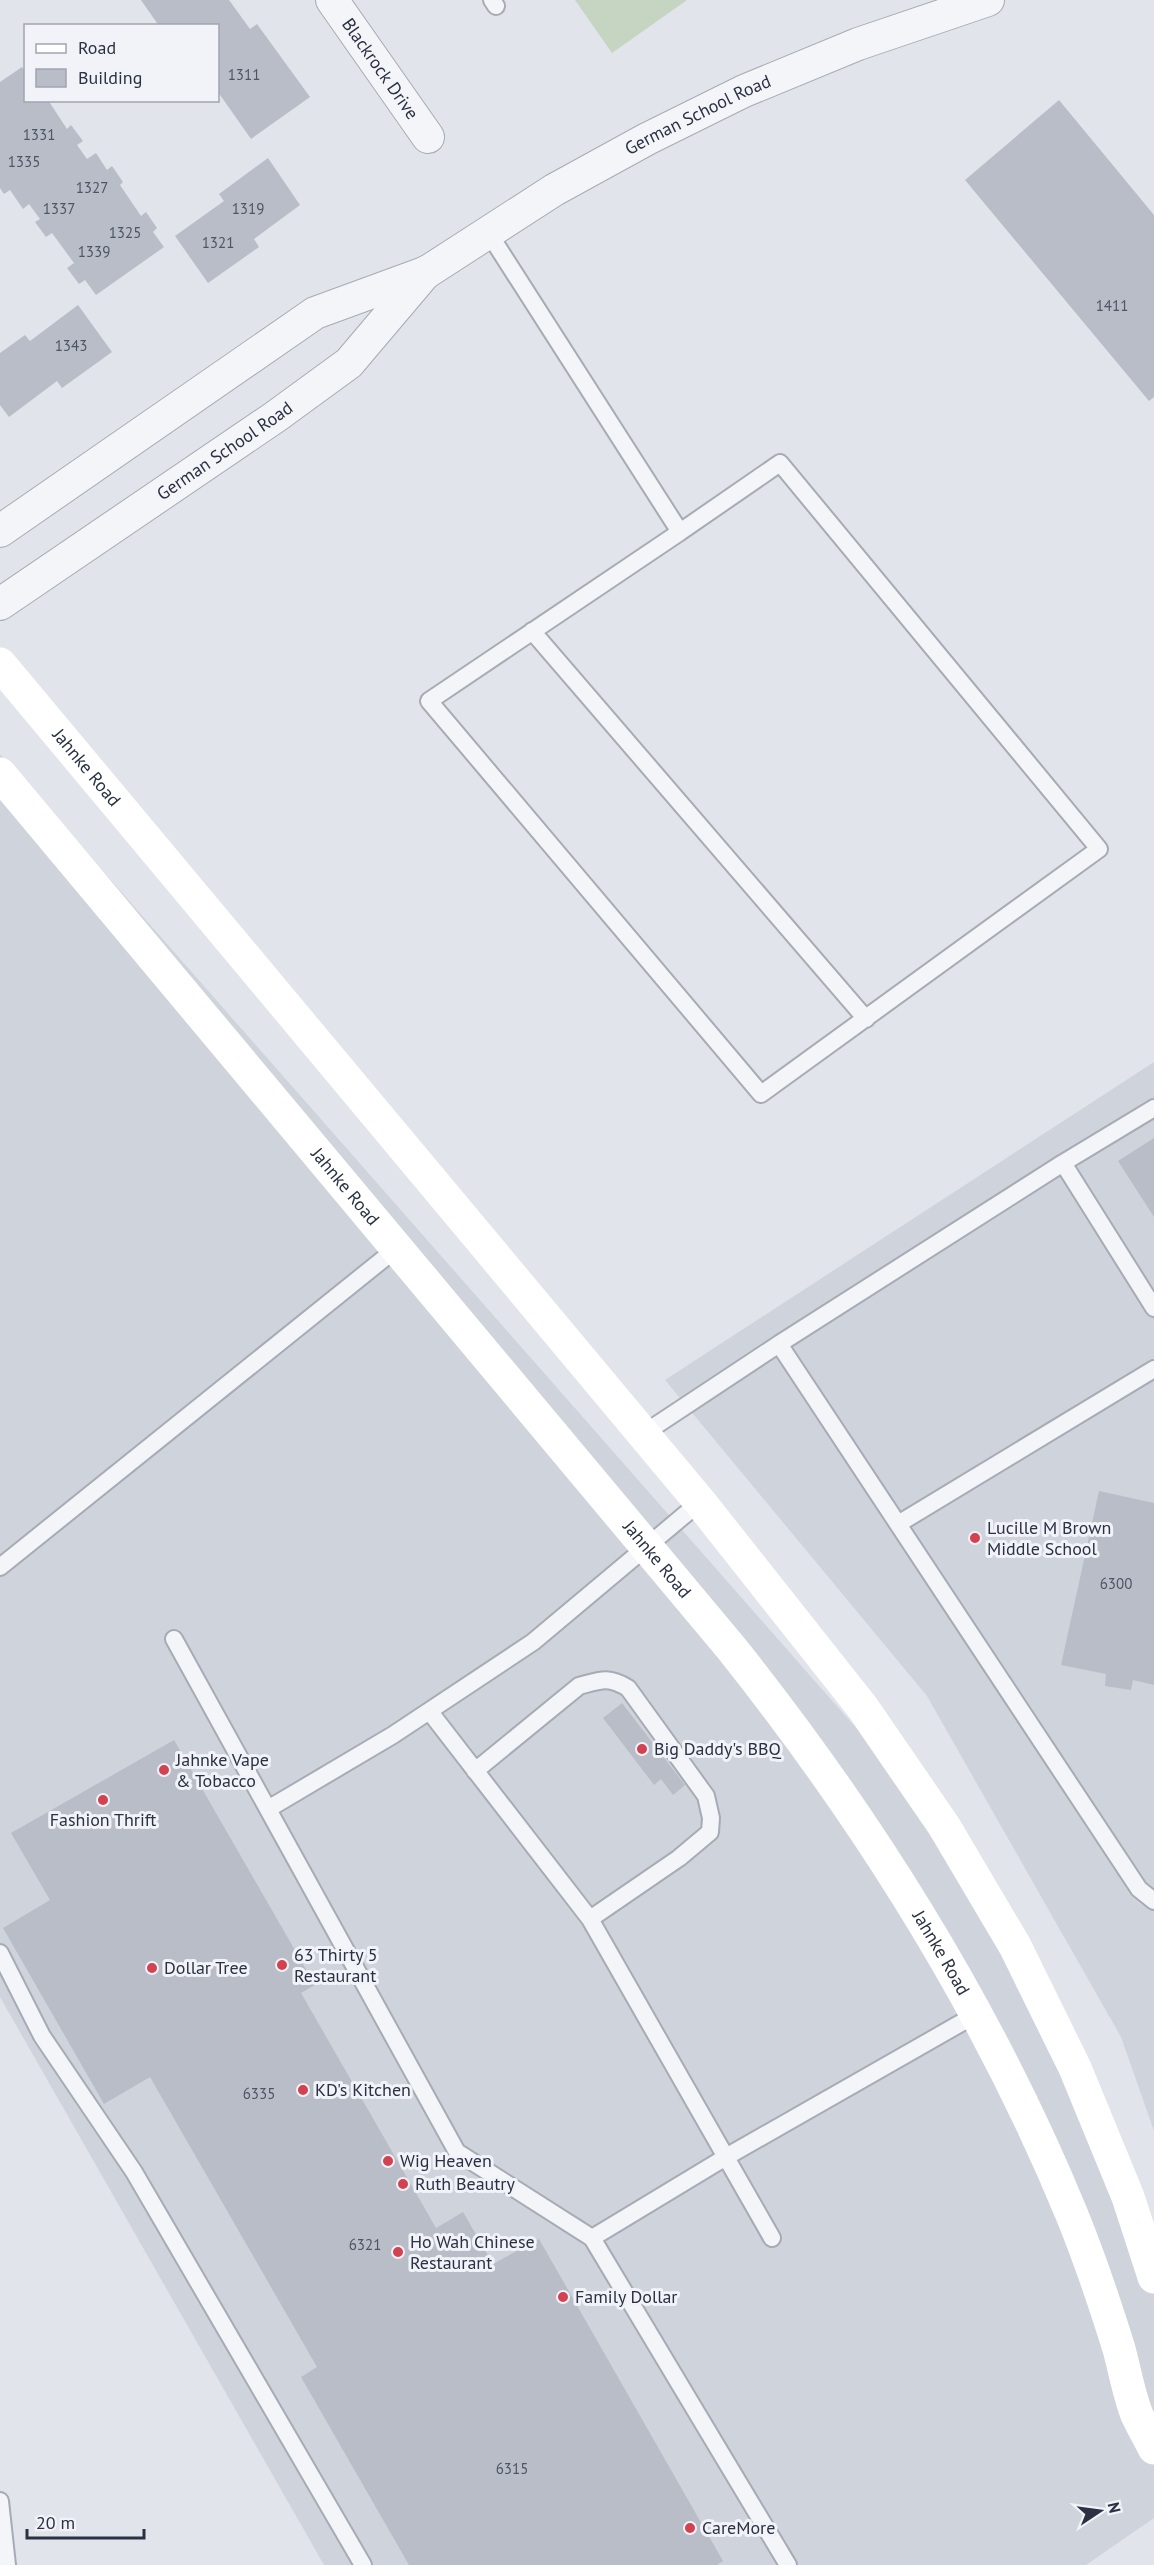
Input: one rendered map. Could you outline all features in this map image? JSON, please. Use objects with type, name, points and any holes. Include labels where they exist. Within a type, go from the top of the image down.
[{"type":"main road","name":"Jahnke Road","points":[[0,664],[700,1502],[863,1708],[903,1764],[978,1880],[1015,1946],[1075,2068],[1128,2198],[1154,2277]]},
{"type":"main road","name":"Jahnke Road","points":[[0,774],[738,1657],[819,1761],[894,1872],[975,2015],[1030,2121],[1073,2217],[1101,2295],[1137,2414],[1154,2448]]},
{"type":"street","name":"Blackrock Drive","points":[[332,0],[428,137]]},
{"type":"street","name":"German School Road","points":[[0,531],[315,313],[427,272],[554,190],[647,139],[744,91],[858,44],[988,0]]},
{"type":"street","name":"German School Road","points":[[0,604],[275,417],[350,363],[427,272]]},
{"type":"lane","points":[[488,232],[680,532]]},
{"type":"lane","points":[[780,463],[1099,849],[761,1094],[429,701],[532,631],[780,463]]},
{"type":"lane","points":[[532,631],[866,1018]]},
{"type":"lane","points":[[643,1434],[779,1344],[1063,1163],[1154,1108]]},
{"type":"lane","points":[[1063,1163],[1154,1308]]},
{"type":"lane","points":[[0,1567],[397,1248]]},
{"type":"lane","points":[[779,1344],[1139,1888],[1154,1901]]},
{"type":"lane","points":[[898,1524],[1154,1369]]},
{"type":"lane","points":[[268,1809],[430,1712],[533,1642],[700,1502]]},
{"type":"lane","points":[[174,1639],[457,2152],[592,2238],[788,2565]]},
{"type":"lane","points":[[475,1771],[579,1686],[598,1680],[614,1680],[628,1688],[706,1796],[711,1818],[710,1832],[679,1858],[590,1919]]},
{"type":"lane","points":[[430,1712],[590,1919],[772,2238]]},
{"type":"lane","points":[[0,1953],[42,2036],[134,2172],[363,2565]]},
{"type":"lane","points":[[592,2238],[726,2157],[975,2015]]},
{"type":"lane","points":[[0,2501],[8,2565]]},
{"type":"shaded area","points":[[0,754],[857,1729],[1079,2051],[1154,2274],[1154,2518],[1086,2565],[324,2565],[0,1997]]},
{"type":"shaded area","name":"Lucille M Brown Middle School","points":[[1154,1062],[1154,2131],[1121,2037],[927,1696],[665,1380]]},
{"type":"green space","points":[[575,0],[687,0],[612,53]]},
{"type":"building","points":[[141,0],[229,0],[250,29],[257,24],[310,97],[251,139],[219,93],[219,24],[158,24]]},
{"type":"building","points":[[22,67],[24,70],[24,102],[49,102],[67,129],[71,125],[83,141],[77,145],[87,159],[96,153],[107,170],[112,166],[123,182],[120,185],[141,216],[146,212],[157,228],[153,232],[164,247],[96,295],[85,280],[79,284],[67,268],[74,263],[52,233],[46,237],[35,222],[40,219],[29,204],[23,209],[10,190],[4,194],[0,188],[0,82]]},
{"type":"building","points":[[1059,100],[1154,215],[1154,397],[1149,401],[965,180]]},
{"type":"building","points":[[268,158],[300,205],[254,239],[259,247],[208,283],[175,236],[224,201],[219,194]]},
{"type":"building","points":[[78,305],[112,352],[62,388],[57,381],[9,417],[0,405],[0,353],[25,335],[30,341]]},
{"type":"building","points":[[1154,1138],[1154,1217],[1118,1161]]},
{"type":"building","points":[[1099,1491],[1154,1503],[1154,1685],[1133,1680],[1131,1690],[1105,1686],[1106,1674],[1061,1665]]},
{"type":"building","name":"Big Daddy's BBQ","points":[[622,1703],[685,1785],[673,1795],[661,1779],[654,1785],[603,1718]]},
{"type":"building","points":[[174,1740],[315,1985],[301,1993],[436,2228],[463,2212],[493,2264],[539,2239],[723,2561],[717,2565],[409,2565],[301,2377],[317,2367],[150,2077],[104,2104],[3,1928],[50,1900],[11,1833]]},
{"type":"place","name":"Lucille M Brown Middle School","points":[[975,1538]]},
{"type":"place","name":"Big Daddy's BBQ","points":[[642,1749]]},
{"type":"place","name":"Jahnke Vape & Tobacco","points":[[164,1770]]},
{"type":"place","name":"Fashion Thrift","points":[[103,1800]]},
{"type":"place","name":"63 Thirty 5 Restaurant","points":[[282,1965]]},
{"type":"place","name":"Dollar Tree","points":[[152,1968]]},
{"type":"place","name":"KD's Kitchen","points":[[303,2090]]},
{"type":"place","name":"Wig Heaven","points":[[388,2161]]},
{"type":"place","name":"Ruth Beautry","points":[[403,2184]]},
{"type":"place","name":"Ho Wah Chinese Restaurant","points":[[398,2252]]},
{"type":"place","name":"Family Dollar","points":[[563,2297]]},
{"type":"place","name":"CareMore","points":[[690,2528]]}]
